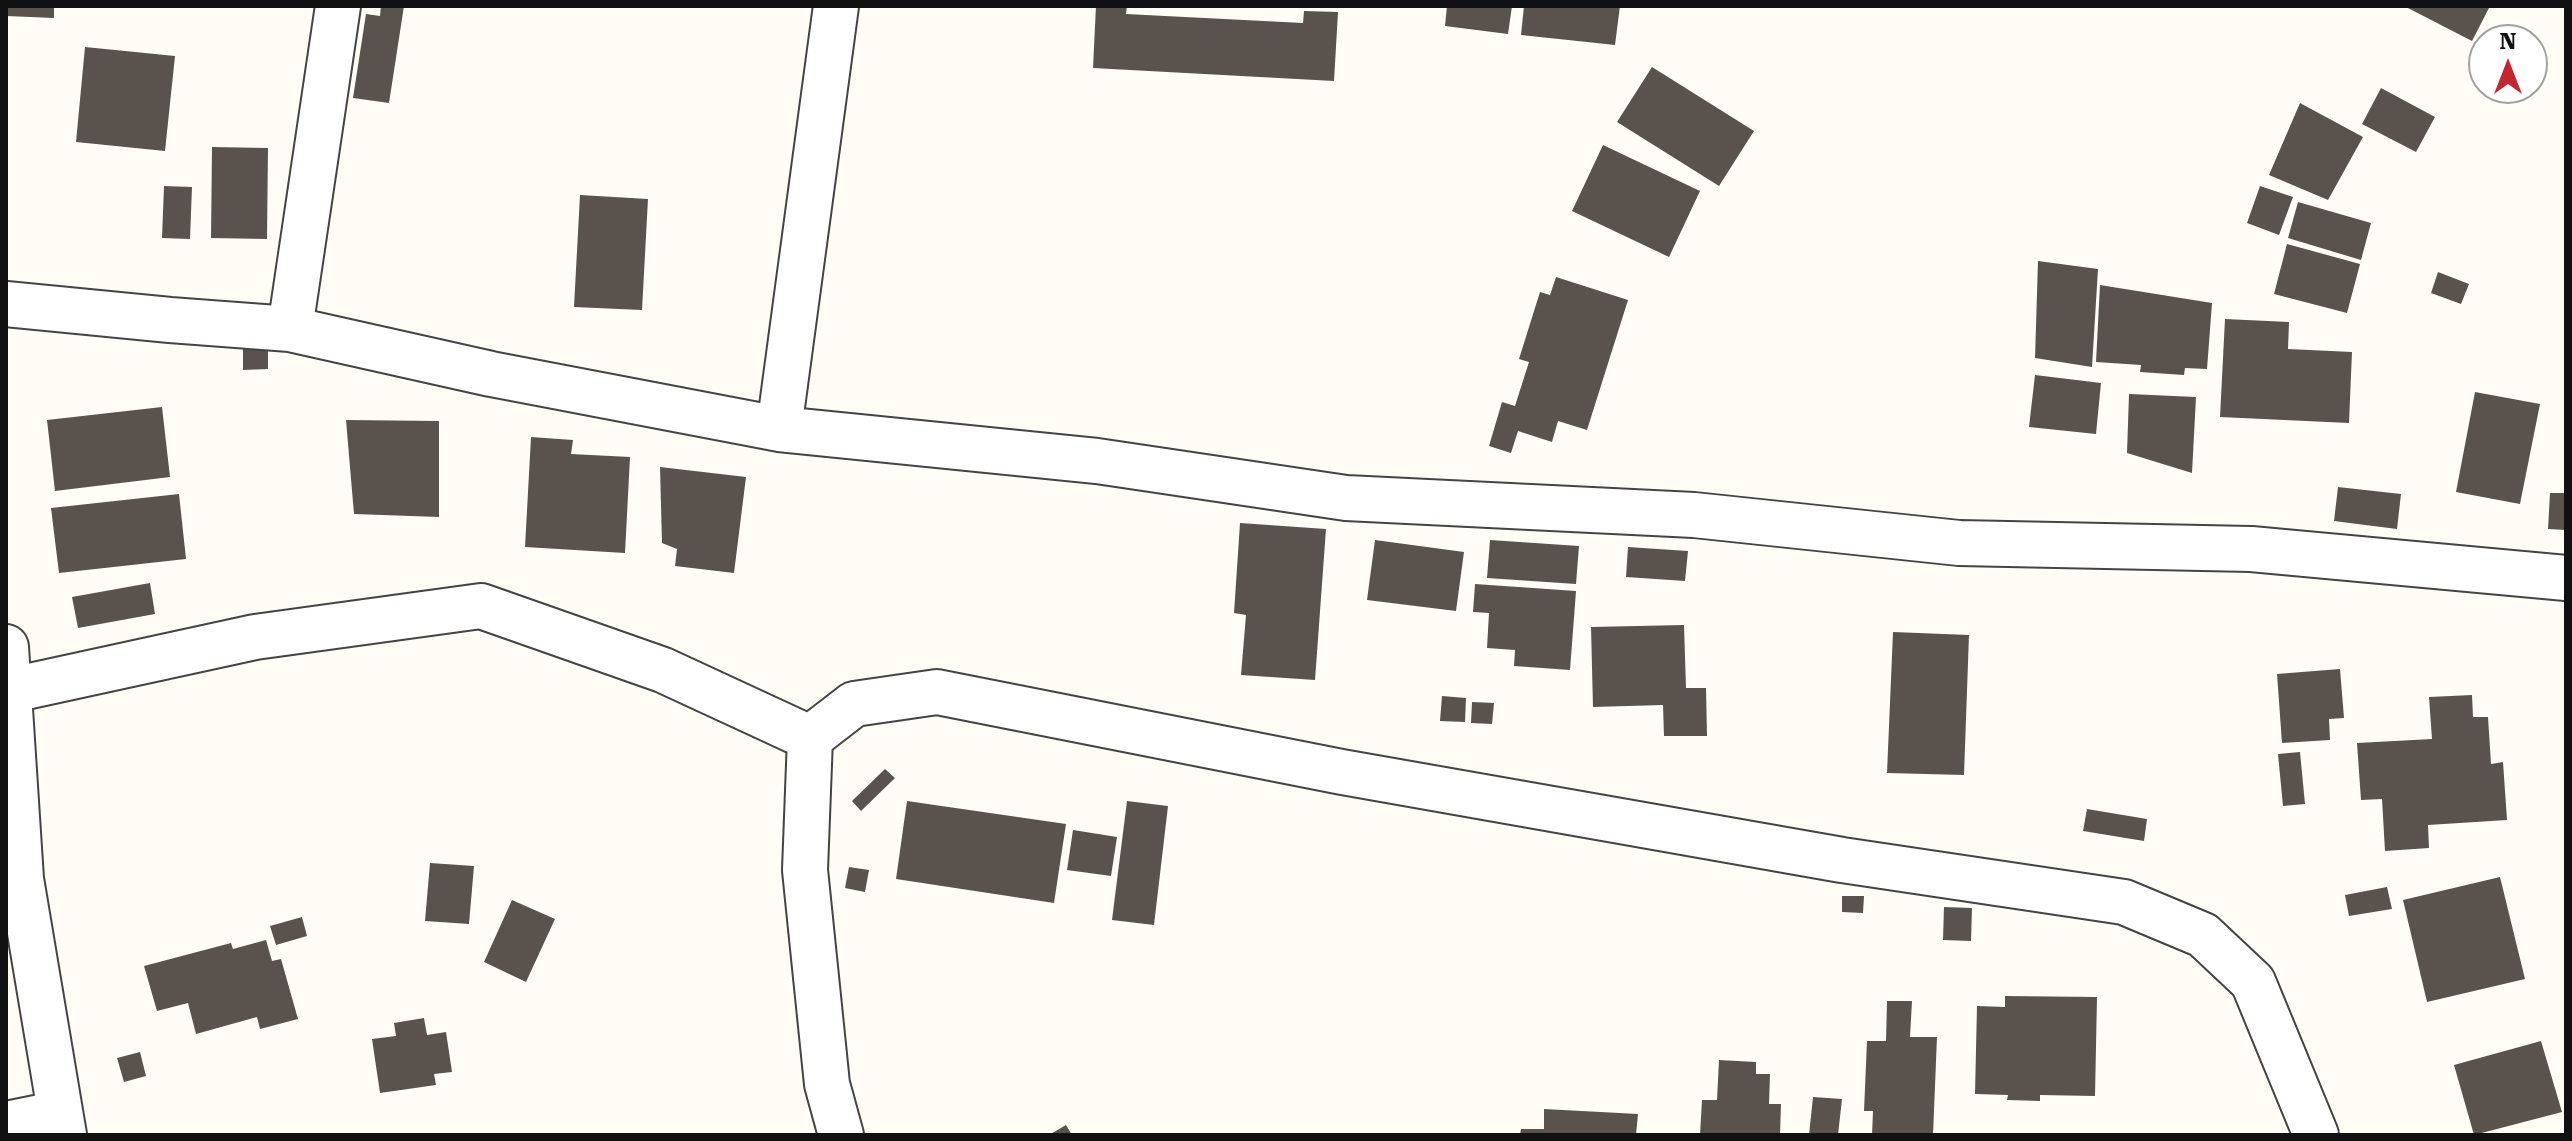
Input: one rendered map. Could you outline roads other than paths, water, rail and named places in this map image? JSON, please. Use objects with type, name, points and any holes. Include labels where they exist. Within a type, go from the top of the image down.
[{"type":"street","points":[[290,329],[338,6]]},
{"type":"street","points":[[779,429],[836,6]]},
{"type":"street","points":[[6,304],[290,329],[491,374],[779,429],[1097,461],[1346,498],[1694,515],[1959,543],[2251,549],[2566,578]]},
{"type":"street","points":[[7,691],[255,637],[481,606],[663,670],[810,738]]},
{"type":"street","points":[[6,647],[21,879],[62,1124],[6,1124]]},
{"type":"street","points":[[810,738],[854,704],[937,692],[1373,778],[1842,860],[2124,902],[2203,935],[2253,982],[2316,1135]]},
{"type":"street","points":[[810,738],[805,870],[827,1084],[841,1135]]}]
